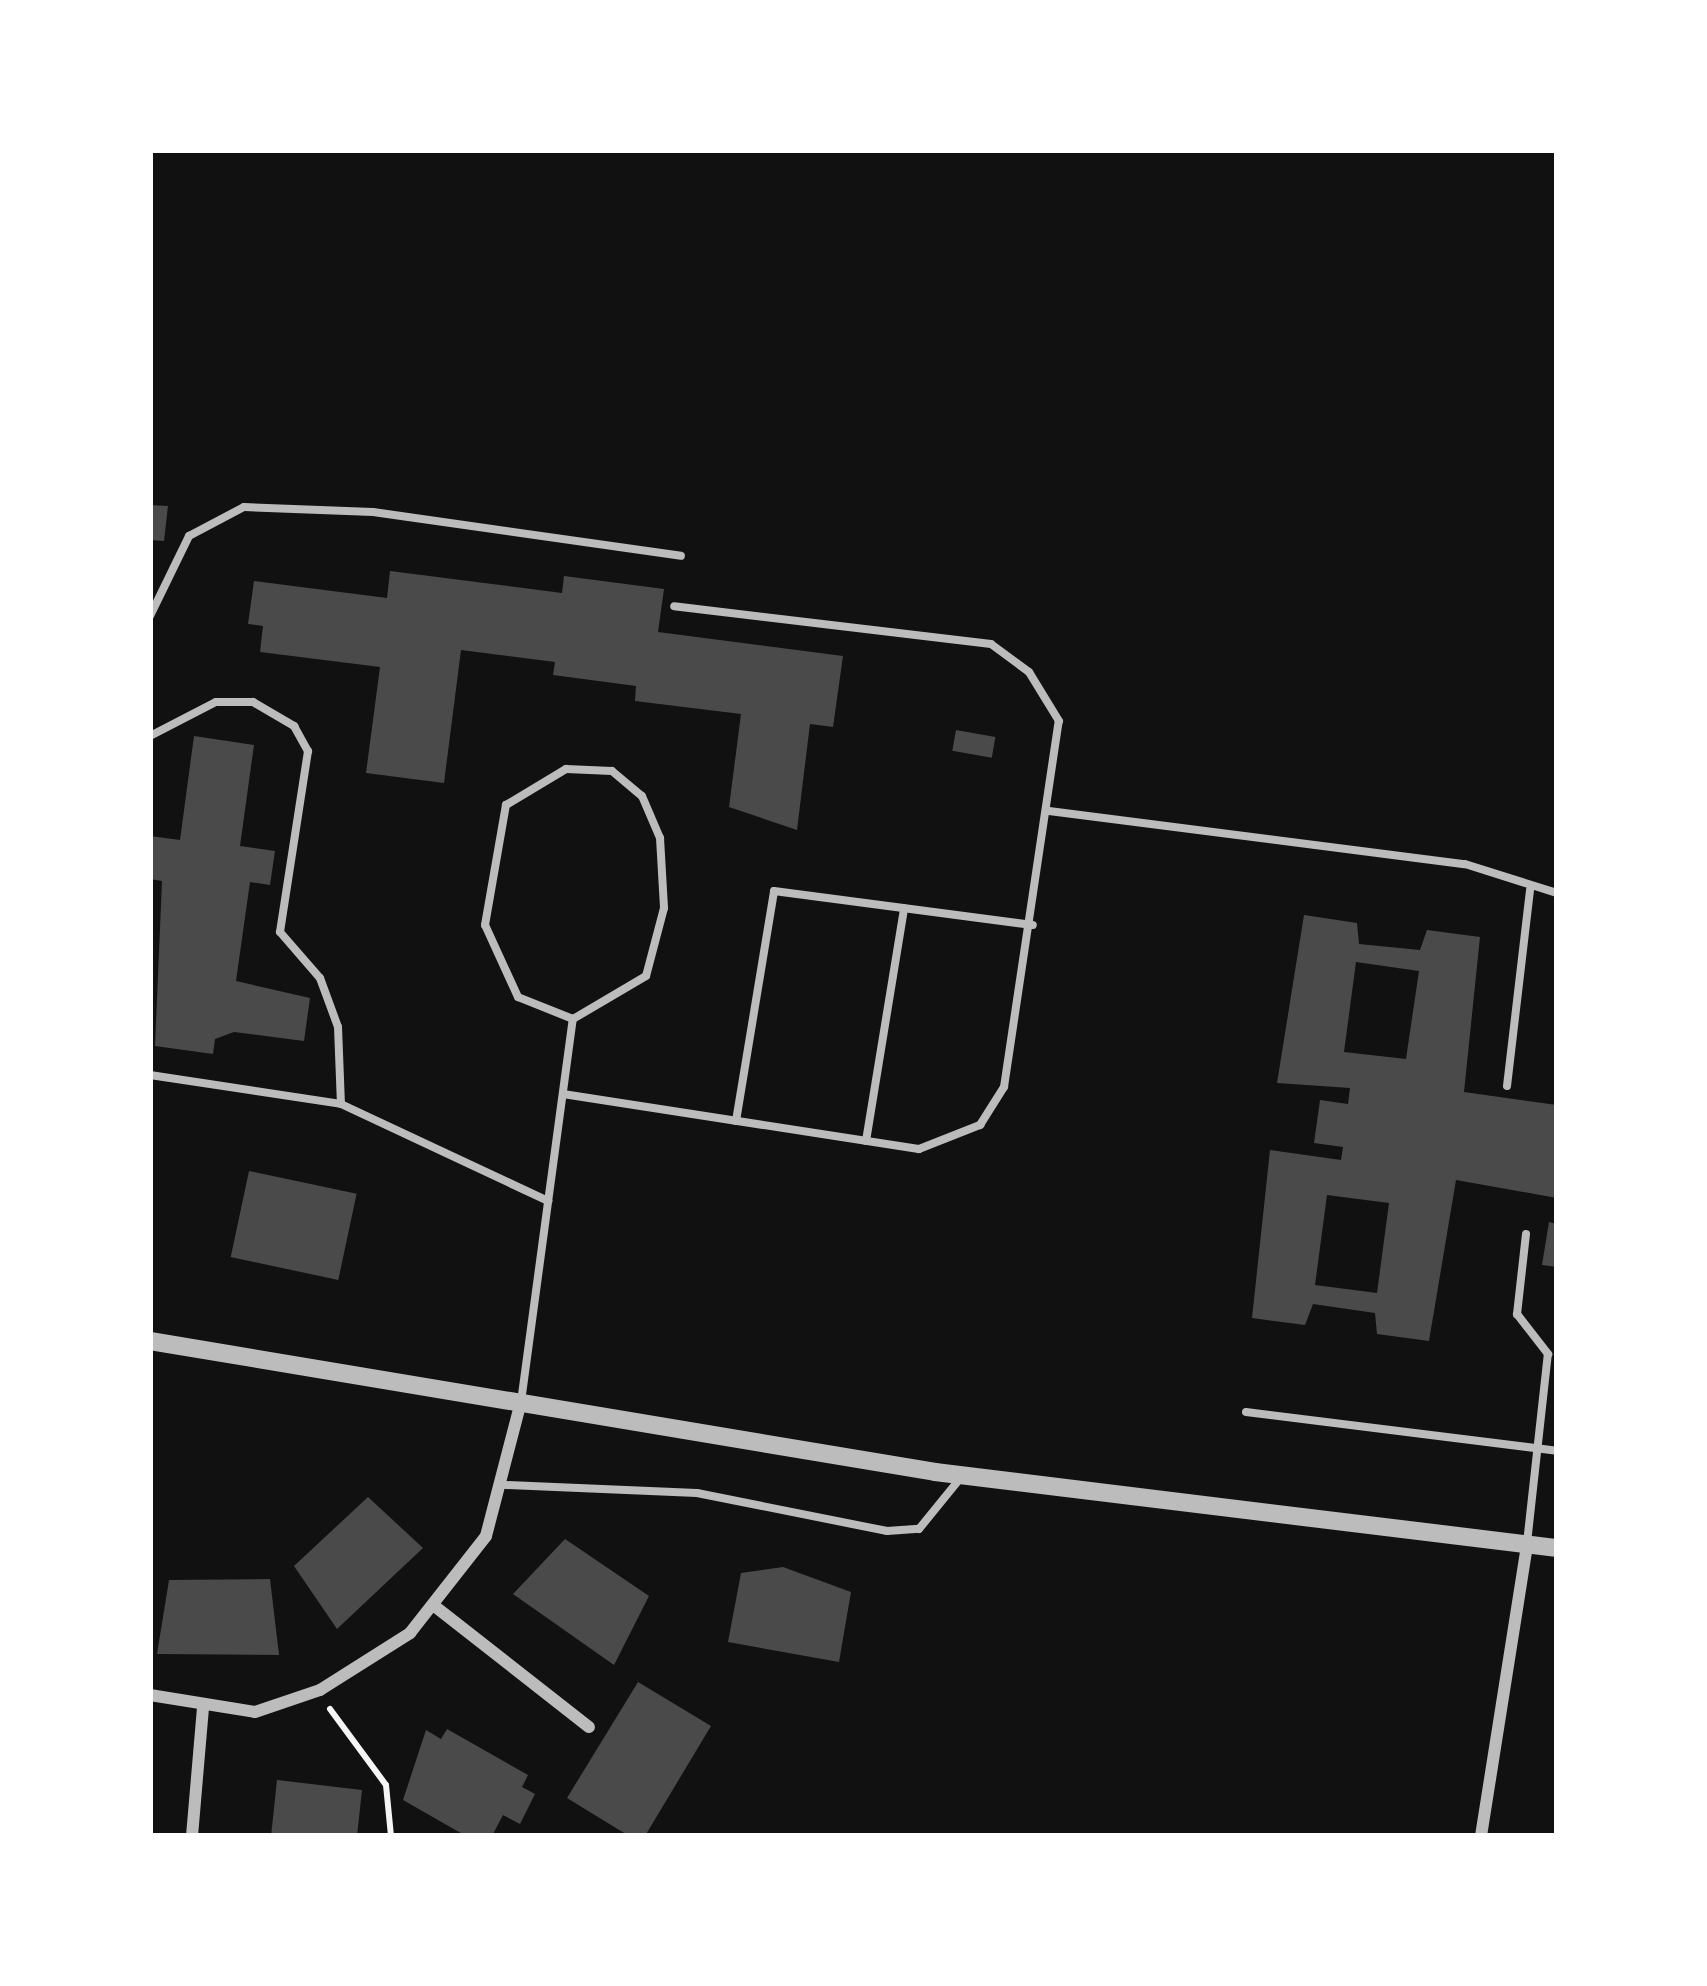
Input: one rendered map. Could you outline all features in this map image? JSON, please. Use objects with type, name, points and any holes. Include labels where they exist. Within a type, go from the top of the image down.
[{"type":"street","points":[[150,1341],[963,1475],[1557,1548]]},
{"type":"street","points":[[150,1695],[203,1708],[255,1712],[320,1690],[436,1608],[506,1485],[521,1402]]},
{"type":"street","points":[[1481,1836],[1526,1544]]},
{"type":"street","points":[[436,1608],[589,1726]]},
{"type":"street","points":[[192,1836],[203,1708]]},
{"type":"lane","points":[[150,616],[189,536],[244,507],[373,512],[681,556]]},
{"type":"lane","points":[[563,1094],[919,1149],[980,1125],[1004,1087],[1033,925],[1059,721],[1029,672],[991,644],[674,606]]},
{"type":"lane","points":[[150,736],[215,702],[253,702],[294,726],[308,752],[280,932],[332,1010],[341,1104]]},
{"type":"lane","points":[[566,769],[611,771],[642,796],[660,838],[664,908],[646,976],[573,1019],[518,998],[495,968],[490,863],[506,805],[566,769]]},
{"type":"lane","points":[[1049,811],[1465,864],[1530,889],[1557,892]]},
{"type":"lane","points":[[1507,1086],[1530,889]]},
{"type":"lane","points":[[736,1120],[774,891],[1033,925]]},
{"type":"lane","points":[[866,1141],[904,908]]},
{"type":"lane","points":[[521,1402],[573,1019]]},
{"type":"lane","points":[[150,1075],[341,1104],[548,1201]]},
{"type":"lane","points":[[1526,1234],[1517,1314],[1553,1353],[1534,1448],[1526,1544]]},
{"type":"lane","points":[[1246,1412],[1557,1450]]},
{"type":"lane","points":[[506,1485],[697,1493],[887,1531],[919,1529],[963,1475]]},
{"type":"path","points":[[320,1690],[386,1785],[391,1836]]},
{"type":"building","points":[[150,505],[168,506],[164,541],[150,540]]},
{"type":"building","points":[[390,571],[562,593],[564,576],[664,589],[658,632],[843,656],[833,727],[810,724],[797,830],[729,807],[741,714],[635,701],[636,686],[553,675],[555,662],[461,650],[444,783],[366,773],[380,667],[260,652],[263,626],[248,624],[254,581],[387,598]]},
{"type":"building","points":[[956,730],[995,737],[992,758],[952,751]]},
{"type":"building","points":[[194,736],[254,745],[240,846],[275,851],[270,885],[250,882],[236,981],[310,998],[304,1041],[234,1032],[215,1039],[213,1054],[155,1046],[162,881],[150,879],[150,836],[180,840]]},
{"type":"building","points":[[1304,915],[1357,923],[1359,944],[1420,950],[1427,930],[1480,937],[1464,1092],[1557,1105],[1557,1198],[1456,1180],[1429,1341],[1377,1334],[1375,1313],[1313,1304],[1305,1325],[1252,1318],[1270,1150],[1341,1160],[1343,1147],[1314,1143],[1320,1100],[1348,1104],[1350,1088],[1277,1083]],"holes":[[[1356,962],[1419,971],[1406,1059],[1344,1052]],[[1327,1195],[1389,1203],[1377,1293],[1315,1285]]]},
{"type":"building","points":[[249,1171],[357,1194],[338,1280],[231,1257]]},
{"type":"building","points":[[1549,1222],[1557,1224],[1557,1267],[1542,1265]]},
{"type":"building","points":[[368,1497],[423,1548],[337,1629],[294,1566]]},
{"type":"building","points":[[565,1539],[649,1596],[614,1665],[513,1594]]},
{"type":"building","points":[[783,1567],[851,1592],[839,1662],[728,1642],[741,1573]]},
{"type":"building","points":[[270,1579],[279,1655],[157,1654],[169,1580]]},
{"type":"building","points":[[638,1682],[711,1726],[645,1836],[629,1836],[567,1798]]},
{"type":"building","points":[[447,1729],[528,1775],[522,1787],[535,1794],[520,1824],[503,1815],[492,1836],[466,1836],[403,1800],[426,1730],[441,1739]]},
{"type":"building","points":[[277,1780],[362,1790],[357,1836],[271,1836]]}]
